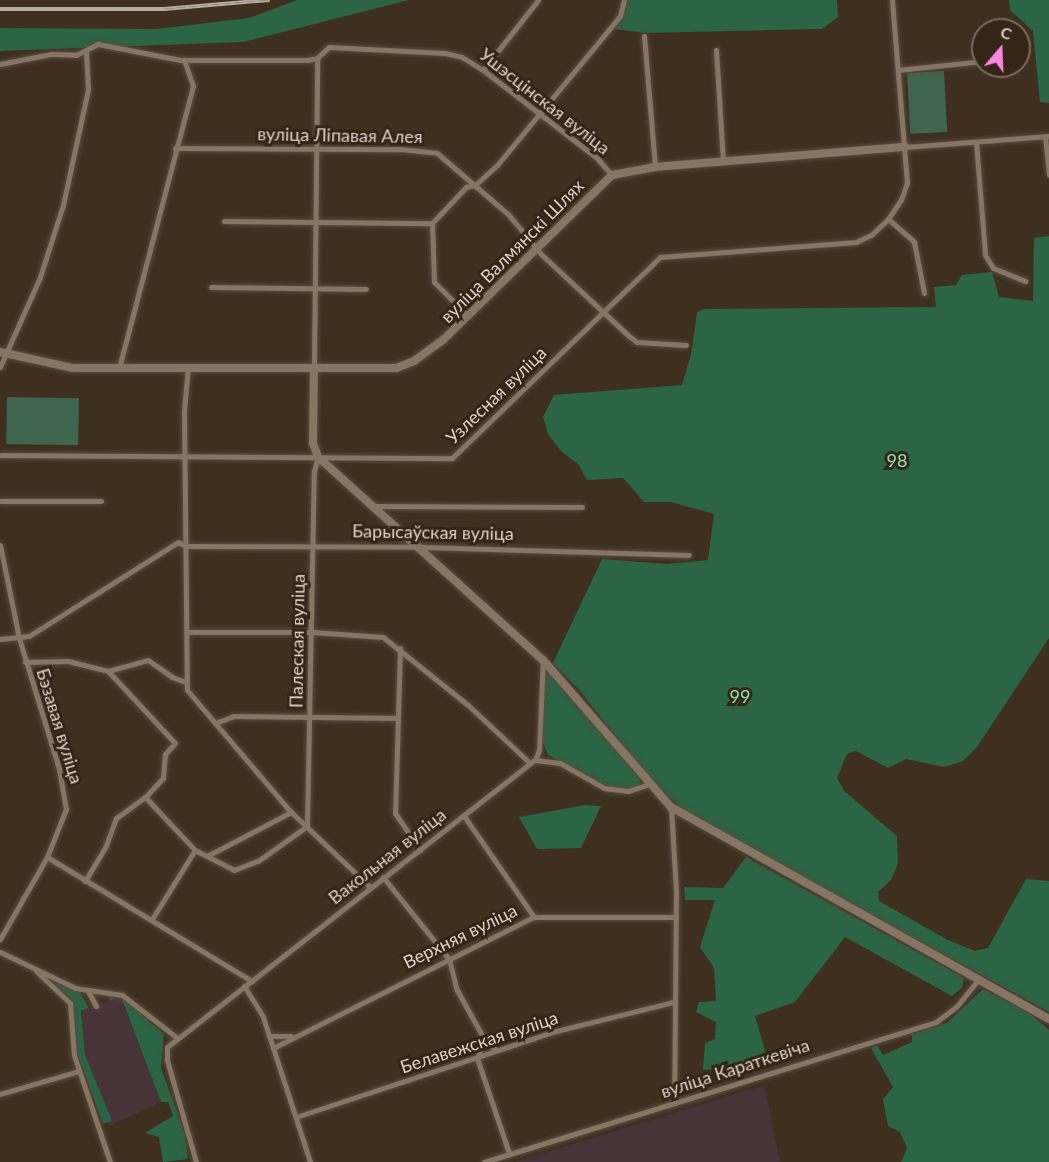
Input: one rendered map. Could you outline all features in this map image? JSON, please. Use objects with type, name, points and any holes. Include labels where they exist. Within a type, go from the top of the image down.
[{"type":"main road","points":[[612,175],[655,167],[905,147]]},
{"type":"main road","name":"вуліца Валмянскі Шлях","points":[[2,353],[46,365],[119,368],[396,368],[434,348],[612,175]]},
{"type":"main road","points":[[314,367],[313,443],[318,458],[543,660],[671,807],[1049,1019]]},
{"type":"street","points":[[483,70],[538,0]]},
{"type":"street","points":[[468,316],[434,282],[432,223],[466,187],[475,185],[540,114],[620,16],[624,0]]},
{"type":"street","name":"Узлесная вуліца","points":[[0,454],[452,458],[660,257],[856,242],[871,235],[888,219],[905,192],[905,147],[892,0]]},
{"type":"street","points":[[644,36],[655,167]]},
{"type":"street","name":"Ушэсцінская вуліца","points":[[0,64],[87,50],[103,45],[141,56],[184,60],[316,58],[329,47],[457,55],[483,70],[540,114],[604,164],[612,175]]},
{"type":"street","points":[[0,367],[2,353],[40,277],[63,206],[88,88],[87,50]]},
{"type":"street","points":[[716,50],[723,162]]},
{"type":"street","points":[[314,367],[316,58]]},
{"type":"street","points":[[119,368],[193,86],[184,60]]},
{"type":"street","points":[[898,70],[971,62]]},
{"type":"street","points":[[905,147],[1047,136],[1049,175]]},
{"type":"street","points":[[975,142],[985,255],[993,268],[1026,281]]},
{"type":"street","name":"вуліца Ліпавая Алея","points":[[175,148],[431,151],[446,158],[464,179],[475,185],[602,311],[637,342],[686,345]]},
{"type":"street","points":[[888,219],[914,242],[924,293]]},
{"type":"street","points":[[224,221],[315,220],[432,223]]},
{"type":"street","points":[[211,287],[366,289]]},
{"type":"street","points":[[188,367],[186,682],[190,696],[291,812],[370,887]]},
{"type":"street","name":"Палеская вуліца","points":[[307,826],[318,458]]},
{"type":"street","points":[[0,501],[101,501]]},
{"type":"street","points":[[372,506],[582,507]]},
{"type":"street","points":[[0,639],[29,636],[187,536]]},
{"type":"street","name":"Барысаўская вуліца","points":[[178,542],[186,546],[314,545],[689,555]]},
{"type":"street","name":"Бэзавая вуліца","points":[[0,544],[25,662],[65,792],[63,821],[48,857],[0,939]]},
{"type":"street","points":[[187,632],[376,634],[400,648],[532,761],[560,763],[604,788],[628,791],[650,784]]},
{"type":"street","points":[[400,648],[395,813],[420,850]]},
{"type":"street","points":[[25,662],[68,661],[108,671],[148,660],[172,677],[186,682]]},
{"type":"street","points":[[532,761],[539,750],[543,660]]},
{"type":"street","points":[[86,881],[106,846],[116,818],[145,797],[163,778],[165,754],[175,743],[108,671]]},
{"type":"street","points":[[215,723],[234,716],[397,718]]},
{"type":"street","name":"Вакольная вуліца","points":[[167,1047],[176,1037],[252,981],[532,761]]},
{"type":"street","points":[[145,797],[195,850],[234,870],[250,866],[307,826]]},
{"type":"street","points":[[671,807],[676,917],[673,1002],[674,1103]]},
{"type":"street","points":[[207,856],[291,812]]},
{"type":"street","points":[[464,816],[534,917]]},
{"type":"street","points":[[152,919],[195,850]]},
{"type":"street","points":[[48,857],[252,981]]},
{"type":"street","points":[[383,877],[449,958],[457,990],[484,1039],[496,1050]]},
{"type":"street","name":"Верхняя вуліца","points":[[273,1048],[292,1036],[534,917],[676,917]]},
{"type":"street","points":[[0,952],[36,971],[88,992],[108,990],[122,995],[176,1037]]},
{"type":"street","points":[[36,971],[70,1004],[70,1034],[79,1071],[111,1162]]},
{"type":"street","name":"вуліца Караткевіча","points":[[484,1162],[936,1022],[957,1006],[980,979]]},
{"type":"street","points":[[244,987],[263,1017],[310,1162]]},
{"type":"street","points":[[88,992],[96,1006]]},
{"type":"street","name":"Белавежская вуліца","points":[[296,1117],[496,1050],[673,1002]]},
{"type":"street","points":[[163,1029],[167,1060],[196,1162]]},
{"type":"street","points":[[270,1036],[292,1036]]},
{"type":"street","points":[[484,1039],[477,1058],[509,1153]]},
{"type":"street","points":[[0,1094],[79,1071]]},
{"type":"shaded area","points":[[120,996],[161,1102],[109,1126],[80,1048],[82,1011]]},
{"type":"shaded area","points":[[765,1085],[780,1162],[515,1162]]},
{"type":"green space","points":[[297,0],[409,0],[243,42],[0,51],[0,28],[156,29],[249,18]]},
{"type":"green space","points":[[627,0],[837,0],[838,17],[822,29],[644,33],[615,29]]},
{"type":"green space","points":[[1009,0],[1049,0],[1049,103],[1040,102],[1031,18],[1019,18],[1010,10]]},
{"type":"green space","points":[[944,71],[947,132],[910,134],[907,73]]},
{"type":"green space","points":[[1049,236],[1049,638],[977,747],[963,761],[944,767],[906,759],[888,768],[856,751],[847,754],[837,778],[844,791],[897,836],[898,863],[891,880],[878,892],[879,901],[948,940],[975,951],[988,948],[1026,879],[1049,881],[1049,1012],[706,824],[681,808],[644,772],[581,692],[553,663],[602,559],[667,564],[708,560],[714,514],[671,502],[644,502],[623,478],[587,480],[579,465],[562,452],[548,434],[543,417],[554,395],[682,385],[691,355],[697,312],[704,309],[936,307],[934,287],[956,285],[962,275],[992,272],[999,297],[1033,301],[1034,238]]},
{"type":"green space","points":[[7,397],[79,398],[78,445],[6,444]]},
{"type":"green space","points":[[547,671],[641,778],[639,785],[628,789],[603,785],[548,755],[542,740],[543,689]]},
{"type":"green space","points":[[585,805],[601,806],[581,848],[537,849],[519,817]]},
{"type":"green space","points":[[746,857],[964,978],[962,988],[952,996],[845,937],[795,1002],[755,1016],[768,1061],[738,1078],[736,1068],[703,1070],[705,1043],[715,1039],[716,1022],[696,1012],[699,1002],[716,1001],[714,968],[700,947],[715,900],[685,900],[684,887],[723,888]]},
{"type":"green space","points":[[51,981],[80,992],[89,1008],[81,1011],[85,1055],[112,1121],[103,1124],[76,1050],[72,1000]]},
{"type":"green space","points":[[983,989],[1028,1012],[1049,1030],[1049,1162],[901,1162],[907,1148],[900,1132],[888,1126],[883,1099],[893,1087],[871,1048],[877,1045],[883,1055],[912,1042],[912,1034],[947,1023]]},
{"type":"green space","points":[[108,994],[120,996],[164,1034],[161,1068],[185,1134],[188,1159],[163,1162],[159,1137],[145,1133],[173,1116],[168,1102],[161,1102],[121,997],[110,1000]]},
{"type":"railway","points":[[0,9],[164,9],[270,0]]},
{"type":"park label","name":"98","points":[[897,460]]},
{"type":"park label","name":"99","points":[[740,696]]}]
